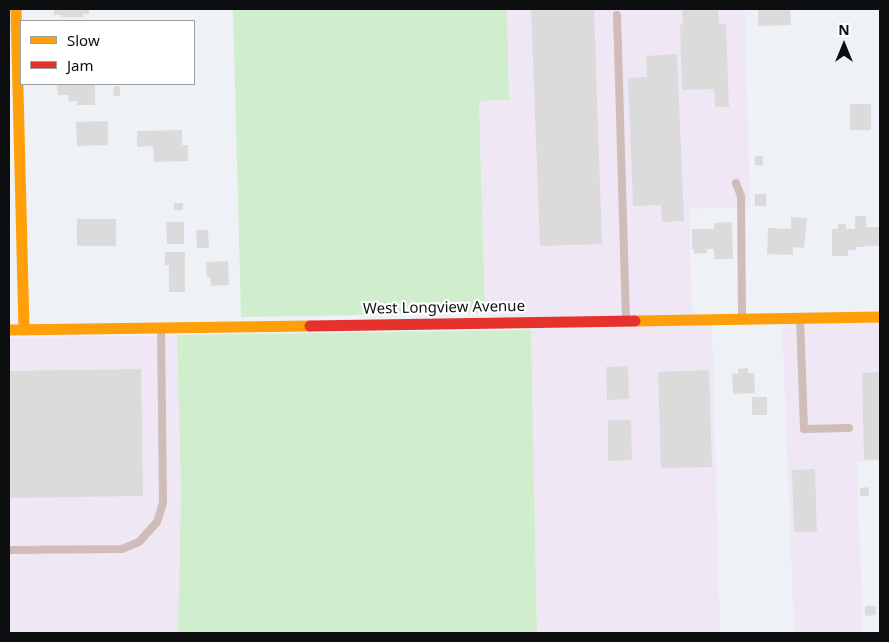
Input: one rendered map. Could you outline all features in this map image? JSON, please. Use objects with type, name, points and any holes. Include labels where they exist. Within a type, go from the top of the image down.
[{"type":"street","points":[[16,9],[24,329]]},
{"type":"street","name":"West Longview Avenue","points":[[9,330],[880,317]]},
{"type":"lane","points":[[617,15],[626,320]]},
{"type":"lane","points":[[736,183],[741,196],[742,319]]},
{"type":"lane","points":[[800,318],[804,429],[849,428]]},
{"type":"lane","points":[[9,550],[122,548],[140,542],[157,522],[163,503],[161,327]]},
{"type":"shaded area","points":[[507,9],[745,9],[750,207],[690,209],[692,321],[712,321],[720,633],[537,633],[531,330],[485,313],[479,101],[509,100]]},
{"type":"shaded area","points":[[880,319],[880,461],[857,462],[863,633],[794,633],[782,320]]},
{"type":"shaded area","points":[[177,335],[181,493],[178,633],[9,633],[9,338]]},
{"type":"green space","points":[[233,9],[507,9],[509,100],[479,101],[485,313],[241,317]]},
{"type":"green space","points":[[531,330],[537,633],[178,633],[181,493],[177,335]]},
{"type":"building","points":[[54,9],[89,9],[89,14],[83,14],[83,17],[62,17],[62,15],[54,15]]},
{"type":"building","points":[[531,9],[594,9],[602,244],[540,246]]},
{"type":"building","points":[[682,9],[718,9],[719,24],[726,24],[729,107],[715,107],[714,89],[682,90],[680,25],[683,24]]},
{"type":"building","points":[[758,9],[790,9],[791,25],[758,26]]},
{"type":"building","points":[[677,54],[684,221],[662,222],[661,205],[633,206],[628,78],[647,77],[646,56]]},
{"type":"building","points":[[57,85],[95,85],[95,105],[77,105],[77,101],[69,101],[68,95],[58,95]]},
{"type":"building","points":[[114,86],[120,87],[120,96],[113,96]]},
{"type":"building","points":[[850,104],[871,104],[871,130],[850,130]]},
{"type":"building","points":[[108,121],[108,145],[77,146],[76,122]]},
{"type":"building","points":[[182,130],[182,145],[188,145],[188,161],[154,162],[153,146],[137,147],[137,131]]},
{"type":"building","points":[[755,156],[763,156],[763,165],[755,165]]},
{"type":"building","points":[[755,194],[766,194],[766,206],[755,206]]},
{"type":"building","points":[[174,203],[183,203],[183,210],[174,210]]},
{"type":"building","points":[[855,216],[866,216],[866,227],[879,227],[879,246],[856,247],[856,250],[848,250],[848,256],[832,256],[832,229],[838,229],[838,224],[846,224],[846,229],[855,229]]},
{"type":"building","points":[[791,217],[807,218],[804,248],[793,247],[793,255],[767,254],[768,228],[791,229]]},
{"type":"building","points":[[77,219],[116,219],[116,246],[77,246]]},
{"type":"building","points":[[166,222],[184,222],[184,244],[167,244]]},
{"type":"building","points":[[732,222],[733,259],[714,259],[714,249],[707,249],[707,253],[694,254],[694,249],[692,249],[692,229],[714,229],[714,223]]},
{"type":"building","points":[[196,230],[208,230],[209,248],[197,248]]},
{"type":"building","points":[[165,252],[185,252],[185,292],[169,292],[169,265],[165,265]]},
{"type":"building","points":[[228,261],[229,285],[211,286],[210,277],[207,277],[206,262]]},
{"type":"building","points":[[628,366],[629,399],[607,400],[606,367]]},
{"type":"building","points":[[748,368],[748,373],[754,373],[755,393],[733,394],[732,374],[738,373],[738,369]]},
{"type":"building","points":[[141,369],[143,496],[9,498],[9,371]]},
{"type":"building","points":[[709,370],[712,467],[661,468],[658,372]]},
{"type":"building","points":[[880,372],[880,459],[864,460],[862,373]]},
{"type":"building","points":[[752,397],[767,397],[767,415],[752,415]]},
{"type":"building","points":[[608,420],[631,420],[632,460],[608,461]]},
{"type":"building","points":[[815,469],[817,532],[794,532],[792,470]]},
{"type":"building","points":[[869,487],[869,496],[860,496],[860,488]]},
{"type":"building","points":[[865,606],[876,606],[876,615],[865,616]]},
{"type":"traffic: slow","points":[[16,9],[24,329]]},
{"type":"traffic: slow","points":[[635,321],[880,317]]},
{"type":"traffic: slow","points":[[9,330],[310,326]]},
{"type":"traffic: jam","points":[[310,326],[635,321]]}]
